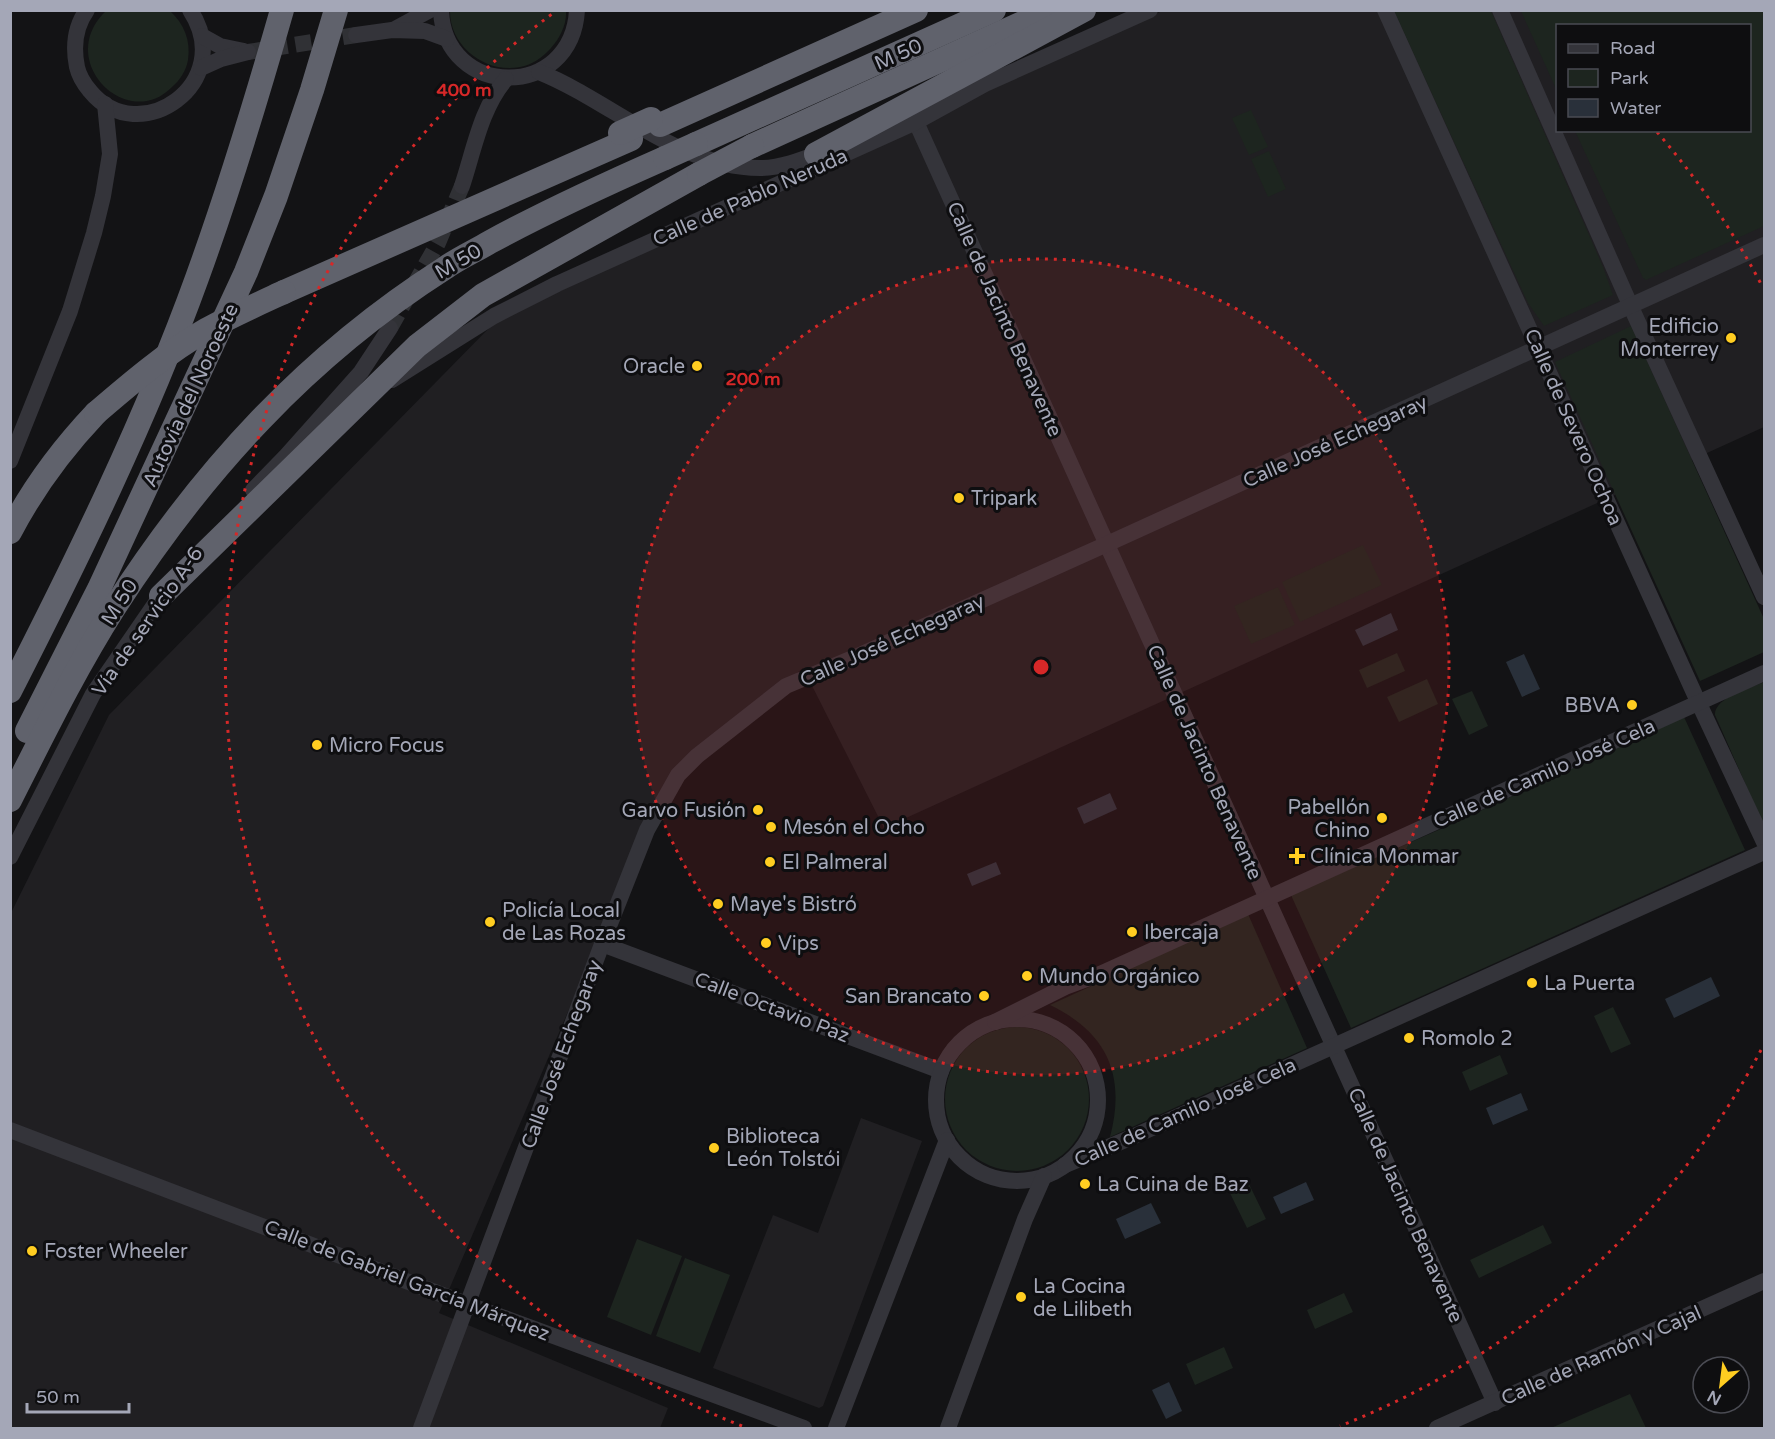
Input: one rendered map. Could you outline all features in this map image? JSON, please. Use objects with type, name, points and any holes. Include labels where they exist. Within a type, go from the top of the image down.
[{"type":"highway","name":"Autovía del Noroeste","points":[[10,691],[67,581],[138,423],[196,280],[232,174],[282,10]]},
{"type":"highway","name":"Autovía del Noroeste","points":[[10,765],[109,567],[246,272],[276,196],[336,10]]},
{"type":"highway","points":[[656,122],[879,10]]},
{"type":"highway","points":[[10,532],[25,504],[54,460],[96,413],[138,376],[173,350],[232,316],[656,122],[916,10]]},
{"type":"highway","name":"M 50","points":[[10,800],[65,693],[113,609],[183,508],[272,407],[333,351],[386,308],[447,266],[529,221],[994,10]]},
{"type":"highway","points":[[161,596],[417,346],[483,295],[752,146],[1051,10]]},
{"type":"highway","points":[[816,154],[1084,10]]},
{"type":"street","points":[[87,10],[76,31],[74,52],[78,72],[92,94],[105,104],[120,111],[137,114],[153,112],[169,106],[183,96],[194,83],[201,68],[203,47],[198,23],[190,10]]},
{"type":"street","points":[[392,30],[430,10]]},
{"type":"street","points":[[441,10],[441,22],[447,39],[457,55],[471,67],[488,75],[506,79],[539,72],[550,65],[567,46],[576,21],[577,10]]},
{"type":"street","name":"Calle de Pablo Neruda","points":[[359,401],[505,311],[568,279],[916,122],[985,84],[1150,10]]},
{"type":"street","name":"Calle de Severo Ochoa","points":[[1385,10],[1764,843]]},
{"type":"street","points":[[1500,10],[1631,307],[1764,597]]},
{"type":"street","points":[[356,35],[392,30],[425,31],[447,39]]},
{"type":"street","points":[[201,68],[221,59],[248,52],[220,46],[202,36]]},
{"type":"street","points":[[539,72],[566,83],[626,119],[687,151],[717,162],[762,168],[787,164],[816,154],[985,84]]},
{"type":"street","points":[[462,186],[488,107],[506,79]]},
{"type":"street","points":[[10,461],[70,311],[94,233],[110,154],[105,104]]},
{"type":"street","name":"Calle de Jacinto Benavente","points":[[916,122],[1266,899],[1496,1402]]},
{"type":"street","name":"Calle José Echegaray","points":[[421,1428],[647,830],[678,775],[697,756],[786,686],[1107,544],[1764,245]]},
{"type":"street","name":"Vía de servicio A-6","points":[[10,857],[93,694],[161,596],[192,553],[286,456],[361,372],[390,328]]},
{"type":"street","name":"Calle de Camilo José Cela","points":[[995,1022],[1065,987],[1266,899],[1764,673]]},
{"type":"street","name":"Calle de Camilo José Cela","points":[[1065,1165],[1130,1138],[1764,852]]},
{"type":"street","name":"Calle Octavio Paz","points":[[602,944],[941,1071]]},
{"type":"street","points":[[1014,1019],[1051,1026],[1081,1050],[1091,1066],[1097,1088],[1097,1110],[1092,1131],[1081,1150],[1065,1165],[1044,1176],[1026,1180],[1006,1180],[988,1175],[964,1161],[947,1140],[939,1124],[936,1088],[948,1057],[962,1040],[981,1027],[995,1022],[1014,1019]]},
{"type":"street","name":"Calle de Gabriel García Márquez","points":[[10,1130],[469,1305],[804,1428]]},
{"type":"street","points":[[836,1428],[947,1140]]},
{"type":"street","points":[[948,1428],[1025,1219],[1044,1176]]},
{"type":"street","name":"Calle de Ramón y Cajal","points":[[1437,1428],[1764,1281]]},
{"type":"shaded area","points":[[1162,11],[1764,11],[1764,427],[884,828],[803,668],[665,785],[439,1313],[668,1408],[660,1428],[11,1428],[10,915],[109,715],[495,322],[988,86]]},
{"type":"shaded area","points":[[861,1118],[922,1141],[823,1406],[819,1408],[713,1368],[773,1215],[818,1233]]},
{"type":"green space","points":[[450,10],[566,11],[566,16],[560,35],[544,54],[529,64],[507,68],[483,62],[463,46],[451,23]]},
{"type":"green space","points":[[106,11],[170,11],[175,16],[183,27],[189,53],[184,72],[172,87],[154,99],[135,101],[118,96],[103,85],[92,69],[88,50],[92,30]]},
{"type":"green space","points":[[1394,11],[1491,11],[1603,267],[1613,295],[1544,326],[1528,303]]},
{"type":"green space","points":[[1521,11],[1764,11],[1764,226],[1646,280],[1643,278],[1575,132],[1751,132],[1751,24],[1556,24],[1556,89]]},
{"type":"green space","points":[[1251,110],[1268,147],[1249,155],[1232,118]]},
{"type":"green space","points":[[1269,151],[1286,189],[1268,197],[1251,159]]},
{"type":"green space","points":[[1631,326],[1764,619],[1764,652],[1700,681],[1555,362]]},
{"type":"green space","points":[[1363,545],[1382,585],[1300,622],[1282,582]]},
{"type":"green space","points":[[1278,587],[1295,625],[1251,644],[1234,606]]},
{"type":"green space","points":[[1397,653],[1405,671],[1367,688],[1359,670]]},
{"type":"green space","points":[[1427,679],[1438,704],[1399,722],[1387,697]]},
{"type":"green space","points":[[1764,682],[1764,826],[1715,715],[1716,709],[1726,699]]},
{"type":"green space","points":[[1472,691],[1488,726],[1469,735],[1452,699]]},
{"type":"green space","points":[[1684,717],[1745,850],[1351,1028],[1291,895]]},
{"type":"green space","points":[[1248,914],[1307,1048],[1110,1137],[1116,1095],[1108,1059],[1099,1043],[1086,1029],[1070,1016],[1050,1005]]},
{"type":"green space","points":[[1613,1007],[1631,1044],[1611,1053],[1594,1016]]},
{"type":"green space","points":[[1017,1027],[1045,1032],[1068,1048],[1084,1071],[1089,1099],[1084,1127],[1068,1150],[1045,1166],[1017,1171],[989,1166],[966,1150],[950,1127],[945,1099],[950,1071],[966,1048],[989,1032]]},
{"type":"green space","points":[[1500,1055],[1508,1074],[1470,1091],[1462,1072]]},
{"type":"green space","points":[[1248,1182],[1266,1219],[1247,1228],[1229,1191]]},
{"type":"green space","points":[[1543,1225],[1552,1243],[1479,1278],[1470,1260]]},
{"type":"green space","points":[[637,1239],[682,1256],[651,1335],[607,1317]]},
{"type":"green space","points":[[685,1258],[730,1275],[700,1353],[656,1336]]},
{"type":"green space","points":[[1344,1293],[1353,1312],[1315,1329],[1307,1310]]},
{"type":"green space","points":[[1224,1347],[1233,1368],[1195,1385],[1186,1364]]},
{"type":"green space","points":[[1630,1394],[1646,1428],[1551,1428]]},
{"type":"water","points":[[1391,613],[1398,630],[1363,646],[1355,630]]},
{"type":"water","points":[[1524,654],[1540,689],[1522,697],[1506,662]]},
{"type":"water","points":[[1110,793],[1117,809],[1084,824],[1077,808]]},
{"type":"water","points":[[996,862],[1001,874],[972,886],[967,874]]},
{"type":"water","points":[[1711,977],[1720,996],[1674,1018],[1665,999]]},
{"type":"water","points":[[1521,1093],[1528,1110],[1493,1125],[1486,1108]]},
{"type":"water","points":[[1306,1182],[1314,1200],[1281,1214],[1273,1197]]},
{"type":"water","points":[[1151,1203],[1161,1223],[1125,1239],[1116,1219]]},
{"type":"water","points":[[1169,1382],[1182,1411],[1166,1419],[1152,1390]]},
{"type":"tunnel","points":[[248,52],[356,35]]},
{"type":"tunnel","points":[[390,328],[438,243],[462,186]]},
{"type":"place","name":"Edificio Monterrey","points":[[1731,338]]},
{"type":"place","name":"Oracle","points":[[697,366]]},
{"type":"place","name":"Tripark","points":[[959,498]]},
{"type":"place","name":"BBVA","points":[[1632,705]]},
{"type":"place","name":"Micro Focus","points":[[317,745]]},
{"type":"place","name":"Garvo Fusión","points":[[758,810]]},
{"type":"place","name":"Pabellón Chino","points":[[1382,818]]},
{"type":"place","name":"Mesón el Ocho","points":[[771,827]]},
{"type":"place","name":"Clínica Monmar","points":[[1297,856]]},
{"type":"place","name":"El Palmeral","points":[[770,862]]},
{"type":"place","name":"Maye's Bistró","points":[[718,904]]},
{"type":"place","name":"Policía Local de Las Rozas","points":[[490,922]]},
{"type":"place","name":"Ibercaja","points":[[1132,932]]},
{"type":"place","name":"Vips","points":[[766,943]]},
{"type":"place","name":"Mundo Orgánico","points":[[1027,976]]},
{"type":"place","name":"La Puerta","points":[[1532,983]]},
{"type":"place","name":"San Brancato","points":[[984,996]]},
{"type":"place","name":"Romolo 2","points":[[1409,1038]]},
{"type":"place","name":"Biblioteca León Tolstói","points":[[714,1148]]},
{"type":"place","name":"La Cuina de Baz","points":[[1085,1184]]},
{"type":"place","name":"Foster Wheeler","points":[[32,1251]]},
{"type":"place","name":"La Cocina de Lilibeth","points":[[1021,1297]]}]
